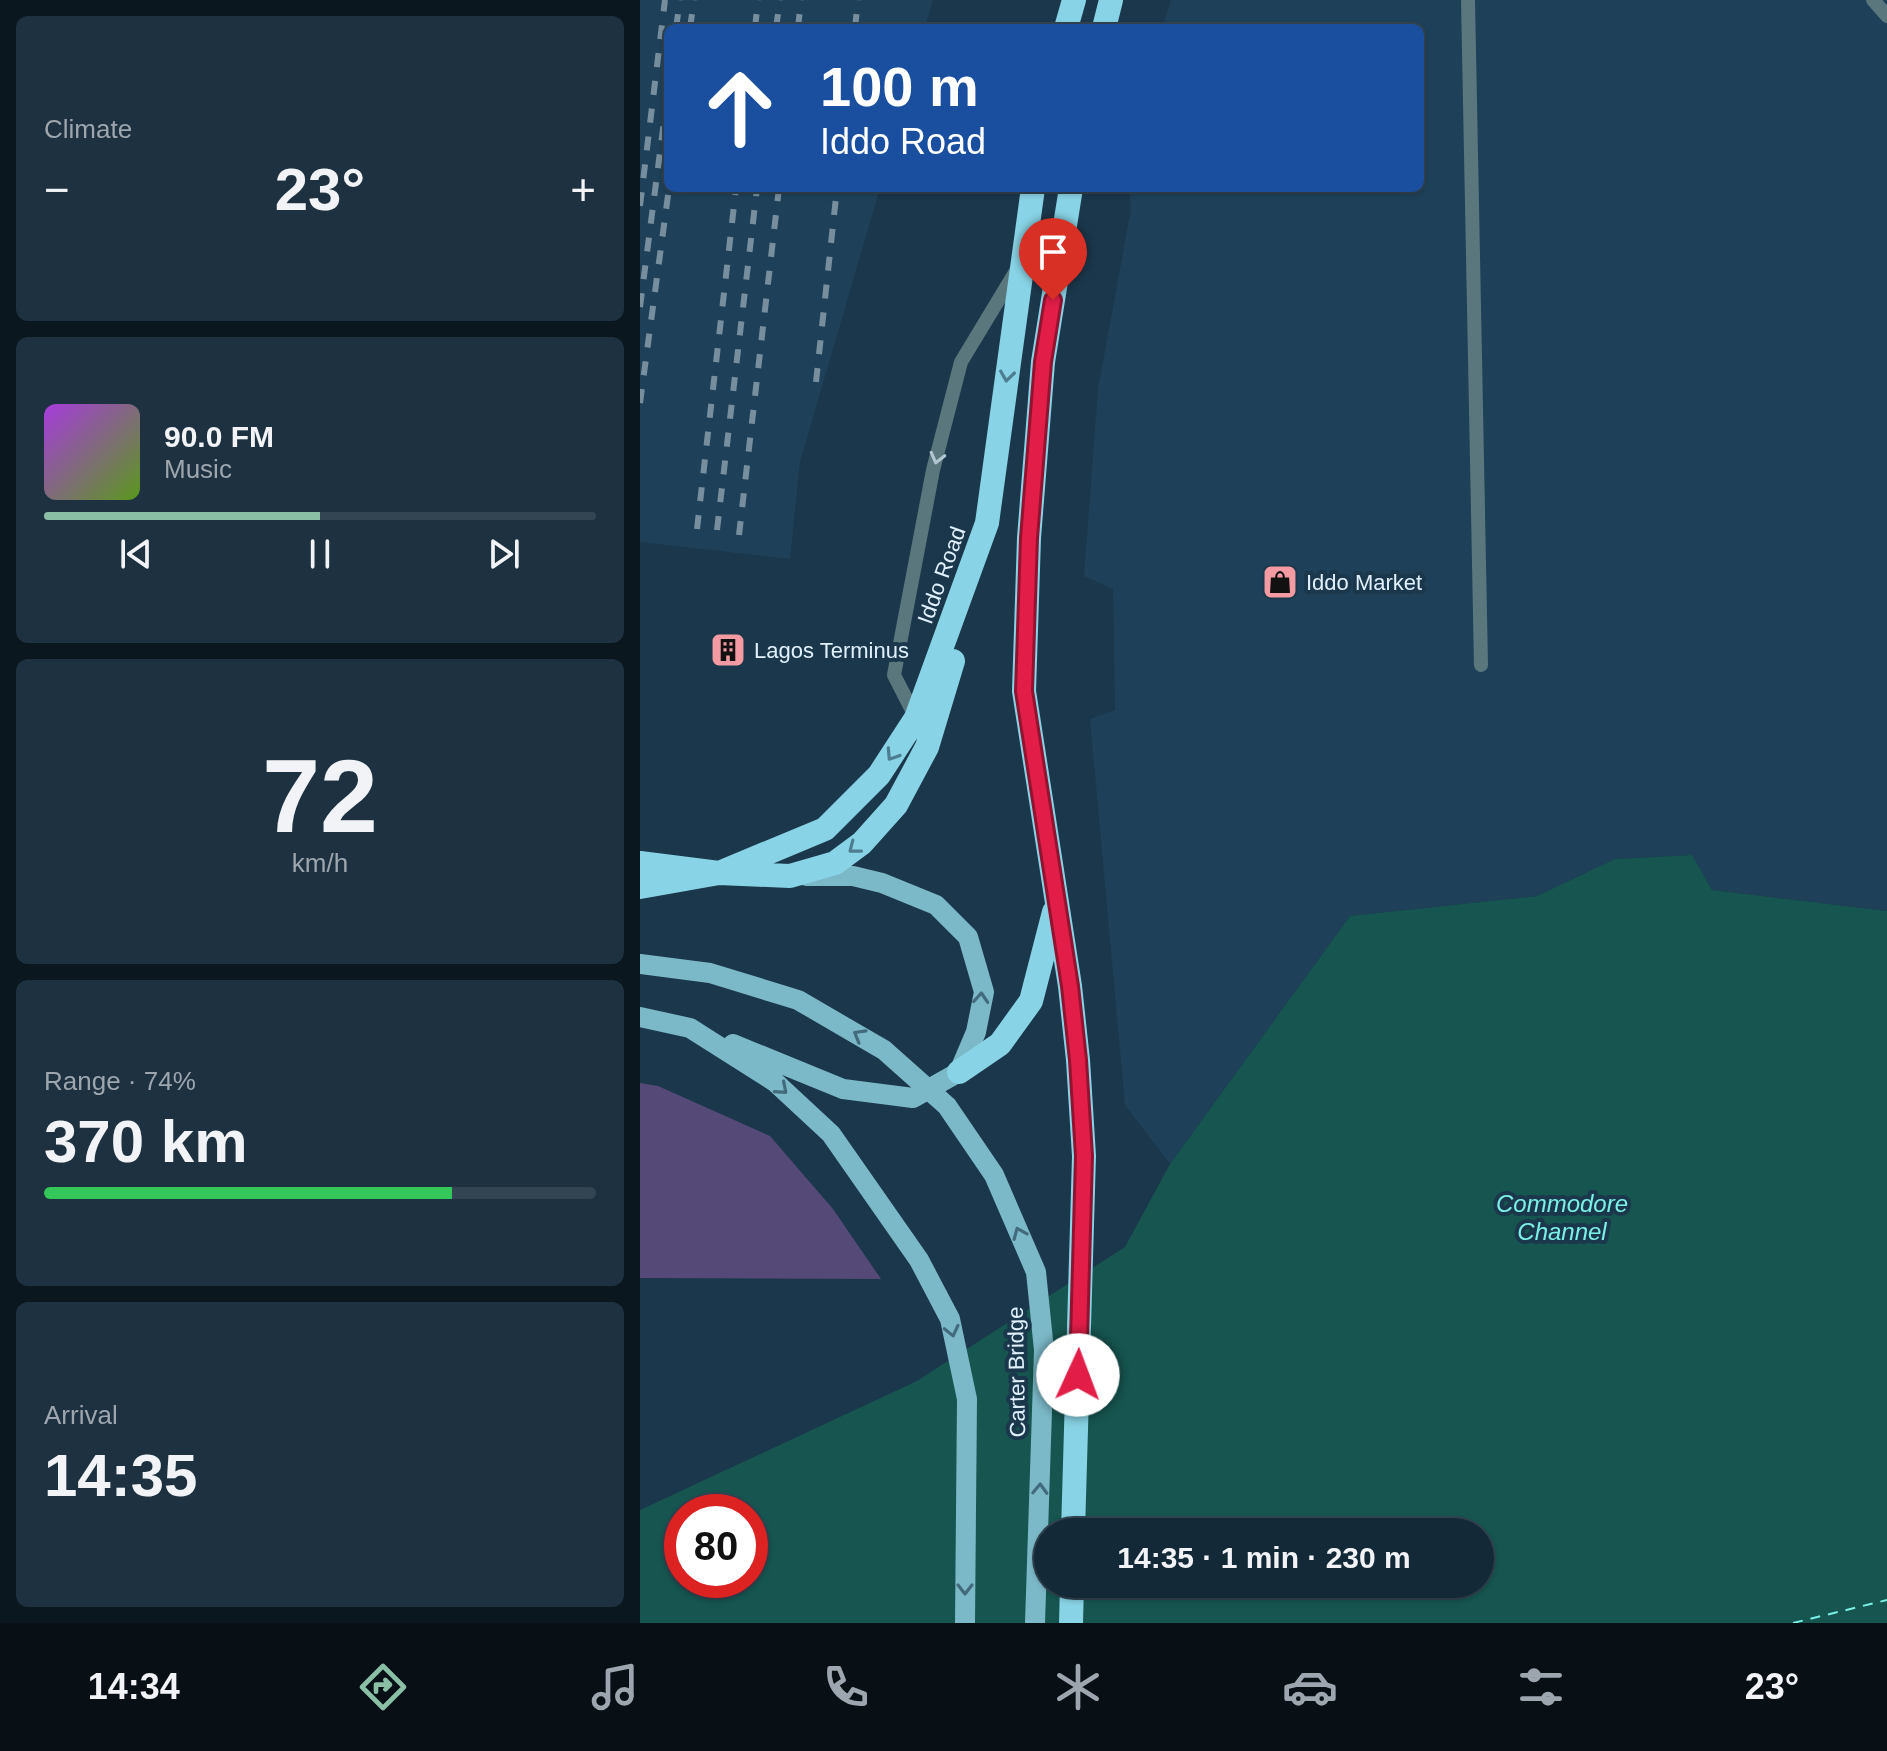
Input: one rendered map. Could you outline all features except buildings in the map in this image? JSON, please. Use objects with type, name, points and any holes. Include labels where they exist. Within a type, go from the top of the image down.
[{"type":"highway","points":[[1067,24],[1074,0]]},
{"type":"highway","points":[[1105,24],[1111,0]]},
{"type":"highway","name":"Iddo Road","points":[[719,873],[825,829],[879,775],[916,718],[987,523],[1032,192]]},
{"type":"highway","points":[[1070,192],[1043,362],[1029,538],[1024,691],[1070,986],[1084,1156],[1073,1518]]},
{"type":"highway","points":[[640,863],[719,873],[790,876],[835,863],[862,843],[896,805],[927,747],[951,667],[987,523]]},
{"type":"highway","points":[[640,887],[719,873]]},
{"type":"highway","points":[[959,1072],[1000,1044],[1031,1001],[1056,906]]},
{"type":"highway","points":[[1071,1623],[1072,1598]]},
{"type":"main road","points":[[640,1017],[690,1028],[843,1089],[913,1098],[959,1072],[976,1032],[984,992],[968,937],[936,905],[882,883],[853,876],[790,876]]},
{"type":"main road","name":"Carter Bridge","points":[[640,964],[710,973],[798,1000],[884,1050],[947,1106],[994,1175],[1036,1272],[1044,1350],[1035,1623]]},
{"type":"main road","points":[[690,1028],[775,1082],[831,1134],[919,1260],[950,1319],[967,1399],[965,1623]]},
{"type":"lane","points":[[1468,0],[1481,665]]},
{"type":"lane","points":[[1873,0],[1887,16]]},
{"type":"lane","points":[[916,718],[894,675],[933,470],[961,362],[1022,260]]},
{"type":"shaded area","points":[[640,0],[933,0],[926,24],[664,24],[664,192],[879,192],[800,462],[790,559],[640,542]]},
{"type":"shaded area","points":[[1171,0],[1887,0],[1887,911],[1712,890],[1691,855],[1615,859],[1537,896],[1350,916],[1170,1164],[1125,1105],[1090,719],[1115,710],[1113,589],[1084,576],[1098,389],[1131,209],[1129,192],[1424,192],[1424,24],[1163,24]]},
{"type":"shaded area","points":[[640,1083],[658,1086],[770,1136],[833,1209],[881,1279],[640,1278]]},
{"type":"water","name":"Commodore Channel","points":[[1692,855],[1712,890],[1887,911],[1887,1623],[640,1623],[640,1510],[664,1499],[664,1598],[768,1598],[768,1494],[674,1494],[917,1381],[1125,1247],[1170,1164],[1350,916],[1537,896],[1615,859]]},
{"type":"ferry route","points":[[1793,1623],[1887,1600]]},
{"type":"railway","points":[[640,206],[665,0]]},
{"type":"railway","points":[[677,24],[680,0]]},
{"type":"railway","points":[[691,24],[694,0]]},
{"type":"railway","points":[[755,24],[758,0]]},
{"type":"railway","points":[[777,24],[780,0]]},
{"type":"railway","points":[[798,24],[801,0]]},
{"type":"railway","points":[[855,24],[858,0]]},
{"type":"railway","points":[[640,307],[664,121]]},
{"type":"railway","points":[[640,403],[668,192]]},
{"type":"railway","points":[[697,529],[736,192]]},
{"type":"railway","points":[[717,530],[757,192]]},
{"type":"railway","points":[[739,535],[779,192]]},
{"type":"railway","points":[[816,382],[837,192]]},
{"type":"place","name":"Iddo Market","points":[[1280,582]]},
{"type":"place","name":"Lagos Terminus","points":[[728,650]]},
{"type":"route","points":[[1053,300],[1043,362],[1029,538],[1024,691],[1070,986],[1078,1060],[1084,1156],[1078,1375]]}]
